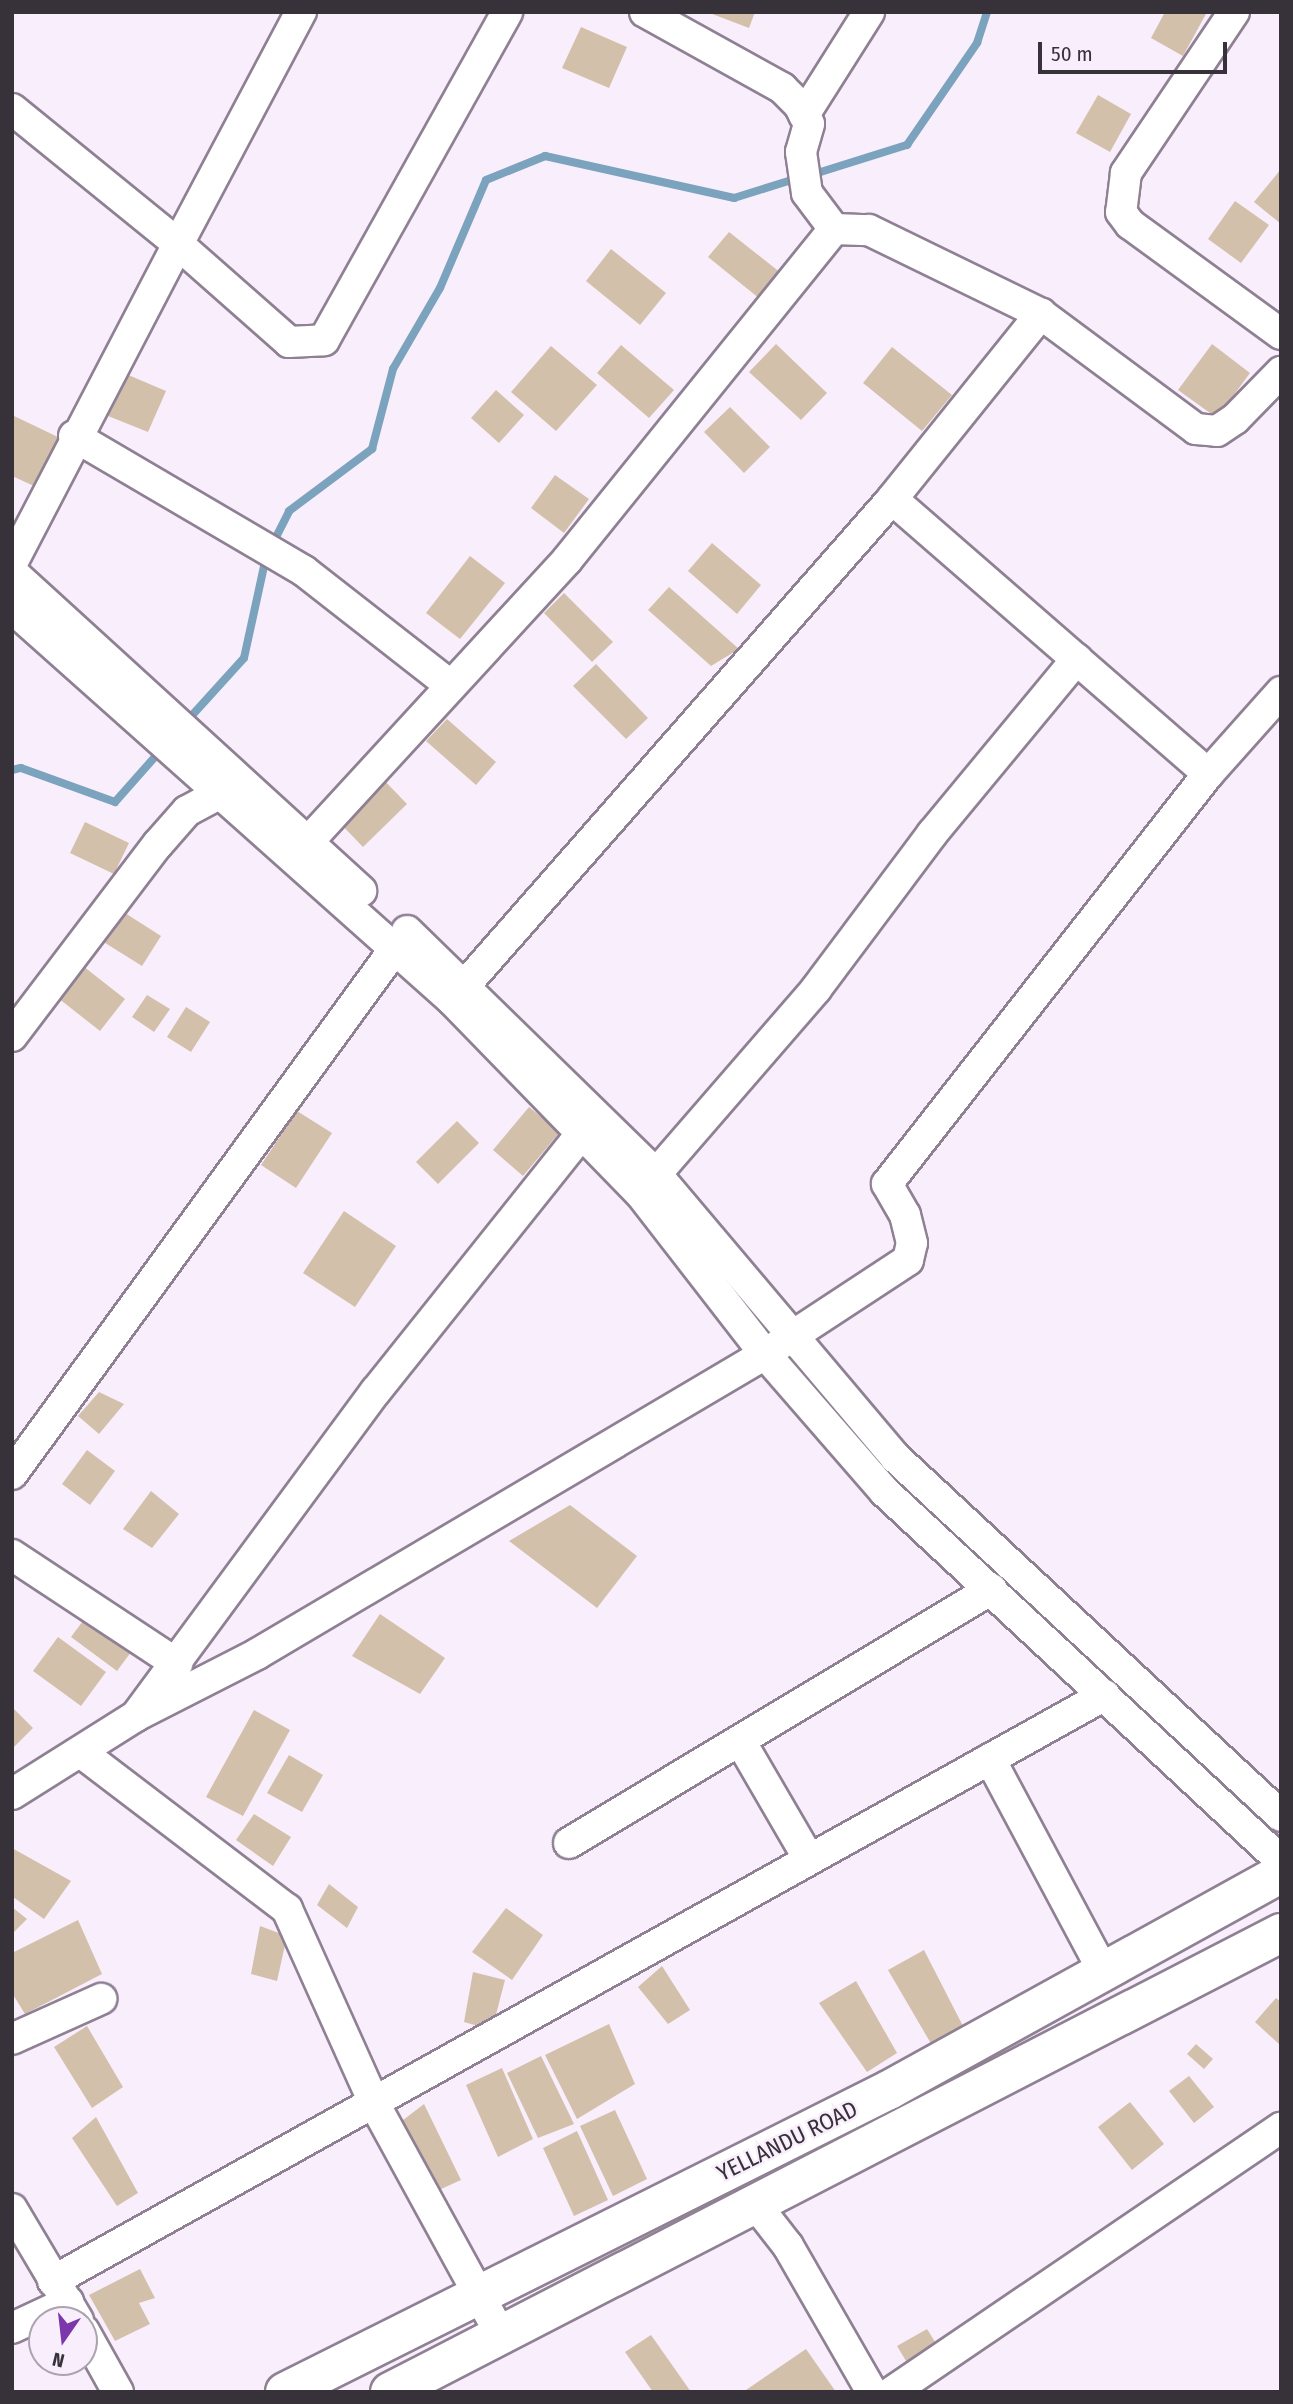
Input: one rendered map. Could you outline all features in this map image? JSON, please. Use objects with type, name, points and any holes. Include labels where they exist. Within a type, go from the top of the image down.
[{"type":"main road","name":"YELLANDU ROAD","points":[[285,2392],[480,2292],[889,2090],[1105,1974],[1281,1874]]},
{"type":"main road","name":"YELLANDU ROAD","points":[[390,2392],[1281,1933]]},
{"type":"street","points":[[12,563],[74,436],[301,12]]},
{"type":"street","points":[[12,109],[177,244],[289,342],[324,340],[507,12]]},
{"type":"street","points":[[645,12],[686,22],[782,88],[804,115]]},
{"type":"street","points":[[834,229],[807,193],[804,115],[869,12]]},
{"type":"street","points":[[1234,12],[1126,173],[1121,212],[1281,334]]},
{"type":"street","points":[[834,229],[869,230],[1041,314],[1196,429],[1217,431],[1235,419],[1281,372]]},
{"type":"street","points":[[306,844],[567,560],[834,229]]},
{"type":"street","points":[[467,984],[892,499],[1041,314]]},
{"type":"street","points":[[74,436],[304,572],[450,685]]},
{"type":"street","points":[[892,499],[1208,774]]},
{"type":"street","points":[[12,572],[215,780],[396,947],[583,1132],[696,1261],[765,1354],[884,1491],[1281,1861]]},
{"type":"street","points":[[12,608],[162,724]]},
{"type":"street","points":[[656,1174],[816,989],[932,834],[1077,659]]},
{"type":"street","points":[[12,1794],[82,1753],[136,1716],[257,1654],[765,1354],[908,1260],[912,1243],[905,1215],[887,1184],[1208,774],[1281,692]]},
{"type":"street","points":[[215,780],[306,844],[467,984],[656,1174],[790,1338],[895,1457],[1281,1816]]},
{"type":"street","points":[[12,1036],[158,844],[215,780]]},
{"type":"street","points":[[12,1474],[396,947]]},
{"type":"street","points":[[136,1716],[376,1391],[583,1132]]},
{"type":"street","points":[[12,1555],[177,1664]]},
{"type":"street","points":[[569,1843],[742,1744],[992,1589]]},
{"type":"street","points":[[12,2328],[66,2301],[375,2105],[1105,1695]]},
{"type":"street","points":[[742,1744],[809,1859]]},
{"type":"street","points":[[82,1753],[288,1909],[375,2105],[480,2292],[501,2335]]},
{"type":"street","points":[[990,1759],[1105,1974]]},
{"type":"street","points":[[12,2039],[100,1999]]},
{"type":"street","points":[[892,2392],[1281,2128]]},
{"type":"street","points":[[756,2205],[788,2246],[872,2392]]},
{"type":"street","points":[[15,2219],[66,2301]]},
{"type":"street","points":[[98,2356],[118,2392]]},
{"type":"building","points":[[707,12],[755,12],[749,28]]},
{"type":"building","points":[[1165,12],[1207,12],[1183,56],[1151,38]]},
{"type":"building","points":[[581,27],[627,47],[609,88],[562,68]]},
{"type":"building","points":[[1098,95],[1131,114],[1110,152],[1076,133]]},
{"type":"building","points":[[1281,169],[1281,224],[1254,202]]},
{"type":"building","points":[[1235,201],[1269,225],[1241,263],[1208,239]]},
{"type":"building","points":[[729,232],[781,273],[760,299],[708,257]]},
{"type":"building","points":[[611,249],[666,293],[640,325],[586,281]]},
{"type":"building","points":[[776,344],[827,393],[801,420],[749,372]]},
{"type":"building","points":[[1212,344],[1250,373],[1217,418],[1178,390]]},
{"type":"building","points":[[621,345],[674,390],[649,418],[597,373]]},
{"type":"building","points":[[551,346],[597,385],[556,431],[511,392]]},
{"type":"building","points":[[892,347],[952,395],[922,431],[863,383]]},
{"type":"building","points":[[126,374],[166,391],[148,432],[108,416]]},
{"type":"building","points":[[496,390],[524,415],[499,443],[471,418]]},
{"type":"building","points":[[730,407],[770,447],[744,473],[704,432]]},
{"type":"building","points":[[12,415],[58,437],[34,486],[12,476]]},
{"type":"building","points":[[555,475],[589,499],[564,533],[531,508]]},
{"type":"building","points":[[712,543],[761,585],[737,614],[688,571]]},
{"type":"building","points":[[470,556],[505,583],[460,639],[426,613]]},
{"type":"building","points":[[669,587],[739,649],[711,666],[648,610]]},
{"type":"building","points":[[564,593],[613,642],[592,662],[544,613]]},
{"type":"building","points":[[596,664],[648,718],[626,739],[573,686]]},
{"type":"building","points":[[447,719],[496,762],[476,785],[426,741]]},
{"type":"building","points":[[379,775],[407,804],[363,847],[335,818]]},
{"type":"building","points":[[85,822],[129,843],[114,874],[70,853]]},
{"type":"building","points":[[114,906],[161,936],[142,966],[94,936]]},
{"type":"building","points":[[83,966],[125,999],[100,1031],[58,998]]},
{"type":"building","points":[[147,995],[170,1009],[154,1032],[132,1017]]},
{"type":"building","points":[[186,1007],[210,1022],[191,1052],[167,1037]]},
{"type":"building","points":[[529,1107],[560,1132],[523,1176],[493,1150]]},
{"type":"building","points":[[297,1111],[332,1133],[296,1188],[261,1165]]},
{"type":"building","points":[[457,1121],[479,1143],[438,1184],[416,1162]]},
{"type":"building","points":[[344,1211],[396,1246],[355,1307],[303,1273]]},
{"type":"building","points":[[99,1392],[124,1404],[99,1434],[78,1416]]},
{"type":"building","points":[[87,1450],[115,1471],[90,1505],[62,1484]]},
{"type":"building","points":[[151,1491],[179,1514],[152,1548],[123,1529]]},
{"type":"building","points":[[570,1505],[637,1556],[597,1608],[509,1541]]},
{"type":"building","points":[[91,1610],[137,1644],[117,1671],[71,1637]]},
{"type":"building","points":[[380,1614],[445,1658],[420,1694],[352,1656]]},
{"type":"building","points":[[58,1637],[106,1672],[81,1706],[33,1671]]},
{"type":"building","points":[[12,1707],[33,1728],[12,1749]]},
{"type":"building","points":[[254,1710],[290,1730],[243,1816],[206,1797]]},
{"type":"building","points":[[289,1755],[323,1775],[302,1812],[267,1793]]},
{"type":"building","points":[[254,1814],[291,1837],[273,1866],[236,1840]]},
{"type":"building","points":[[12,1848],[71,1881],[44,1919],[13,1897]]},
{"type":"building","points":[[329,1884],[358,1907],[347,1928],[317,1905]]},
{"type":"building","points":[[12,1907],[27,1919],[12,1934]]},
{"type":"building","points":[[506,1908],[543,1935],[512,1980],[472,1952]]},
{"type":"building","points":[[78,1920],[102,1974],[25,2014],[12,1993],[12,1953]]},
{"type":"building","points":[[260,1926],[287,1936],[277,1981],[251,1974]]},
{"type":"building","points":[[924,1950],[964,2028],[933,2047],[888,1970]]},
{"type":"building","points":[[662,1966],[690,2010],[668,2024],[638,1987]]},
{"type":"building","points":[[473,1972],[505,1980],[492,2030],[464,2022]]},
{"type":"building","points":[[856,1981],[897,2053],[867,2072],[819,2003]]},
{"type":"building","points":[[1276,1998],[1281,2002],[1281,2046],[1255,2022]]},
{"type":"building","points":[[609,2024],[635,2084],[577,2119],[545,2055]]},
{"type":"building","points":[[87,2026],[123,2087],[92,2108],[54,2047]]},
{"type":"building","points":[[1196,2044],[1213,2059],[1204,2069],[1187,2054]]},
{"type":"building","points":[[541,2056],[574,2124],[538,2138],[507,2073]]},
{"type":"building","points":[[502,2068],[533,2139],[498,2157],[466,2085]]},
{"type":"building","points":[[1189,2076],[1214,2107],[1194,2123],[1169,2091]]},
{"type":"building","points":[[1130,2102],[1164,2144],[1132,2170],[1098,2127]]},
{"type":"building","points":[[424,2104],[461,2180],[430,2194],[394,2127]]},
{"type":"building","points":[[615,2110],[647,2179],[613,2196],[580,2126]]},
{"type":"building","points":[[96,2117],[138,2193],[117,2206],[72,2138]]},
{"type":"building","points":[[577,2131],[608,2200],[574,2216],[543,2148]]},
{"type":"building","points":[[140,2269],[155,2298],[139,2303],[150,2324],[115,2341],[98,2311],[98,2306],[95,2306],[89,2295]]},
{"type":"building","points":[[927,2329],[942,2353],[912,2371],[897,2346]]},
{"type":"building","points":[[651,2335],[691,2392],[653,2392],[625,2352]]},
{"type":"building","points":[[806,2349],[836,2392],[743,2392]]},
{"type":"waterway","points":[[811,175],[907,145],[977,43],[987,12]]},
{"type":"waterway","points":[[272,545],[289,511],[372,449],[393,369],[440,288],[486,180],[545,156],[734,198],[798,178]]},
{"type":"waterway","points":[[186,722],[244,658],[266,557]]},
{"type":"waterway","points":[[12,770],[21,768],[115,802],[161,750]]}]
